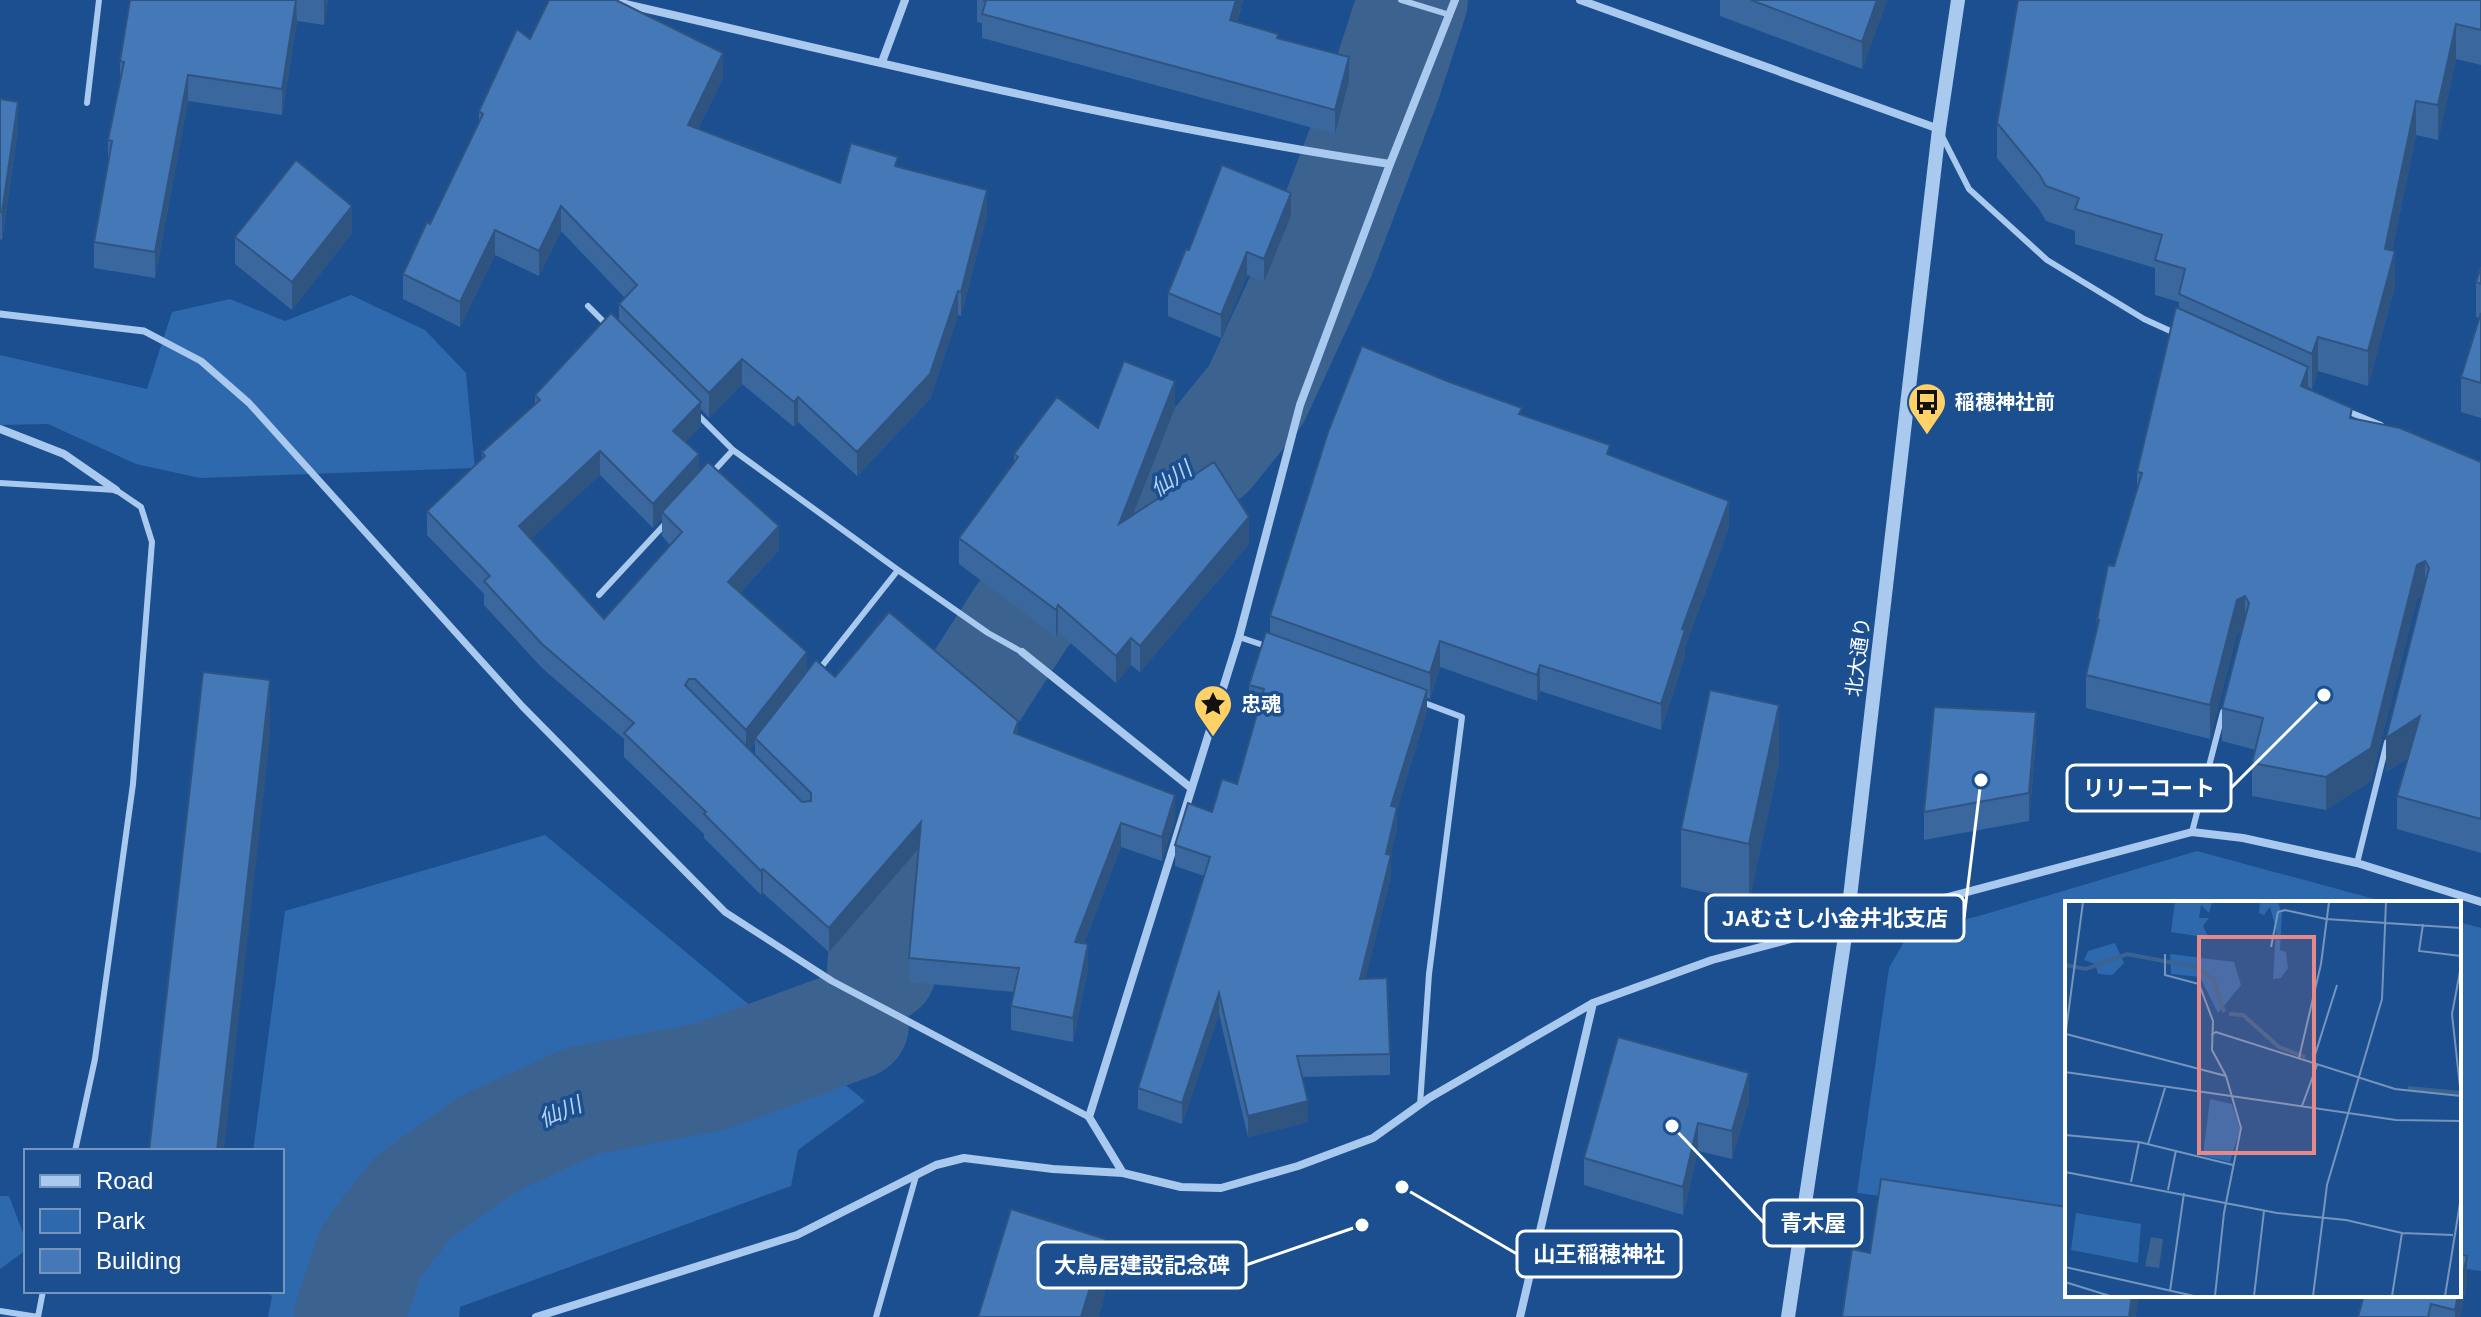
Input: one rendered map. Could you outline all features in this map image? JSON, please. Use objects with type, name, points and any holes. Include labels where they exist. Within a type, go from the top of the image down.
[{"type":"street","points":[[608,0],[1112,113],[1390,164]]},
{"type":"street","points":[[882,62],[905,0]]},
{"type":"street","points":[[1089,1117],[1239,637],[1300,405],[1455,0]]},
{"type":"street","points":[[1580,0],[1939,129]]},
{"type":"street","name":"北大通り","points":[[1788,1317],[1847,923],[1939,129],[1958,0]]},
{"type":"street","points":[[0,314],[144,331],[201,361],[249,403],[522,706],[725,912],[832,981],[1089,1117],[1123,1173]]},
{"type":"street","points":[[0,429],[64,454],[116,490]]},
{"type":"street","points":[[1022,652],[1191,788]]},
{"type":"street","points":[[536,1317],[797,1235],[936,1165],[964,1158],[1053,1169],[1123,1173],[1181,1187],[1221,1188],[1298,1166],[1373,1138],[1420,1105],[1593,1003],[1712,960],[2192,832],[2243,838],[2357,863],[2481,902]]},
{"type":"street","points":[[1520,1317],[1593,1003]]},
{"type":"lane","points":[[87,103],[99,0]]},
{"type":"lane","points":[[1401,0],[1450,15]]},
{"type":"lane","points":[[1939,129],[1969,189],[2047,260],[2144,319],[2186,338]]},
{"type":"lane","points":[[588,306],[610,328]]},
{"type":"lane","points":[[689,406],[733,450],[988,633],[1022,652]]},
{"type":"lane","points":[[2343,410],[2385,427]]},
{"type":"lane","points":[[702,484],[733,450]]},
{"type":"lane","points":[[0,483],[116,490],[141,507],[152,542],[133,784],[95,1059],[75,1149]]},
{"type":"lane","points":[[599,595],[671,517]]},
{"type":"lane","points":[[813,678],[898,570]]},
{"type":"lane","points":[[1239,637],[1284,653]]},
{"type":"lane","points":[[1418,701],[1462,717],[1429,974],[1420,1105]]},
{"type":"lane","points":[[2192,832],[2224,711]]},
{"type":"lane","points":[[2357,863],[2388,739]]},
{"type":"lane","points":[[876,1317],[916,1176]]},
{"type":"lane","points":[[0,1311],[38,1317],[43,1293]]},
{"type":"green space","points":[[351,295],[425,330],[466,373],[475,468],[200,478],[136,464],[48,424],[0,425],[0,355],[147,389],[172,312],[230,299],[285,321]]},
{"type":"green space","points":[[545,835],[865,1101],[798,1150],[791,1186],[460,1307],[459,1317],[268,1317],[272,1296],[267,1293],[284,1293],[284,1149],[253,1149],[285,911]]},
{"type":"green space","points":[[2197,851],[2382,901],[2065,901],[2065,1219],[1857,1193],[1889,968],[1909,933],[1979,916]]},
{"type":"green space","points":[[2461,923],[2481,928],[2481,1271],[2461,1268]]},
{"type":"green space","points":[[0,1196],[9,1196],[24,1236],[24,1251],[0,1269]]},
{"type":"building","points":[[130,0],[296,0],[282,89],[188,75],[155,252],[94,242],[112,141],[108,140],[124,62],[120,61]]},
{"type":"building","points":[[549,0],[616,0],[723,53],[688,125],[840,183],[851,143],[898,157],[895,166],[987,190],[961,292],[958,291],[930,374],[857,452],[798,397],[794,402],[742,359],[709,393],[619,304],[637,285],[561,206],[539,251],[495,230],[460,302],[403,274],[483,114],[479,111],[517,29],[530,39]]},
{"type":"building","points":[[983,0],[1236,0],[1230,20],[1278,34],[1277,38],[1349,57],[1335,110],[982,14],[986,1]]},
{"type":"building","points":[[1751,0],[1877,0],[1862,42]]},
{"type":"building","points":[[2018,0],[2481,0],[2481,30],[2456,24],[2438,105],[2416,101],[2385,249],[2395,251],[2368,351],[2318,337],[2312,354],[2179,294],[2185,269],[2155,260],[2162,235],[2075,209],[2079,198],[2046,186],[1997,123]]},
{"type":"building","points":[[0,99],[18,102],[2,212],[0,212]]},
{"type":"building","points":[[296,160],[352,206],[292,282],[235,237]]},
{"type":"building","points":[[1222,165],[1291,193],[1264,259],[1247,252],[1221,315],[1168,293],[1186,249],[1189,250]]},
{"type":"building","points":[[2481,267],[2481,284],[2476,282]]},
{"type":"building","points":[[2176,307],[2308,367],[2301,386],[2352,408],[2350,418],[2400,428],[2481,462],[2481,819],[2397,796],[2420,716],[2386,738],[2429,568],[2425,561],[2417,565],[2371,748],[2326,777],[2252,763],[2263,718],[2222,708],[2249,603],[2245,596],[2237,600],[2210,705],[2086,675],[2108,565],[2114,566],[2142,473],[2137,472]]},
{"type":"building","points":[[611,313],[701,402],[673,431],[699,454],[653,504],[600,451],[519,526],[604,619],[682,532],[662,512],[708,462],[779,526],[728,582],[807,652],[746,730],[695,679],[689,679],[685,685],[802,802],[811,801],[811,793],[755,738],[816,660],[835,677],[889,612],[1018,721],[1014,733],[1175,795],[1162,837],[1121,823],[1075,942],[1088,944],[1073,1018],[1011,1006],[1019,968],[909,958],[921,822],[829,928],[763,869],[761,871],[704,814],[706,812],[624,733],[634,723],[542,644],[484,581],[490,576],[427,511],[485,456],[482,452],[540,400],[535,395]]},
{"type":"building","points":[[2481,313],[2481,383],[2461,377]]},
{"type":"building","points":[[1362,346],[1522,408],[1519,414],[1610,445],[1607,454],[1729,501],[1682,629],[1685,630],[1661,704],[1540,665],[1537,675],[1440,641],[1430,673],[1270,616],[1328,432]]},
{"type":"building","points":[[1124,361],[1175,381],[1119,524],[1214,462],[1249,517],[1140,646],[1131,638],[1116,656],[1058,605],[1056,610],[959,538],[1018,457],[1014,454],[1057,397],[1098,428]]},
{"type":"building","points":[[1266,632],[1427,690],[1391,806],[1397,807],[1386,854],[1391,855],[1360,979],[1387,978],[1390,1054],[1297,1056],[1308,1101],[1248,1116],[1219,993],[1182,1103],[1138,1088],[1210,857],[1175,845],[1188,803],[1212,812],[1222,779],[1237,784],[1264,689],[1249,685]]},
{"type":"building","points":[[203,672],[270,680],[217,1149],[149,1149]]},
{"type":"building","points":[[1710,690],[1779,705],[1749,844],[1681,829]]},
{"type":"building","points":[[1934,707],[2036,712],[2029,793],[1924,812]]},
{"type":"building","points":[[1618,1037],[1749,1073],[1732,1131],[1698,1123],[1683,1187],[1584,1158]]},
{"type":"building","points":[[1881,1179],[2065,1207],[2065,1297],[2132,1297],[2129,1317],[1842,1317],[1852,1249],[1870,1253]]},
{"type":"building","points":[[1011,1209],[1105,1239],[1081,1317],[978,1317]]},
{"type":"building","points":[[2461,1254],[2467,1256],[2461,1283]]},
{"type":"building","points":[[2363,1297],[2458,1297],[2455,1310],[2431,1304],[2428,1317],[2358,1317]]},
{"type":"waterway","name":"仙川","points":[[882,968],[898,809],[1022,616],[1095,531],[1209,453],[1256,395],[1321,254],[1386,83],[1413,0]]},
{"type":"waterway","name":"仙川","points":[[349,1317],[370,1253],[411,1199],[486,1145],[582,1101],[709,1077],[854,1024]]},
{"type":"place","name":"稲穂神社前","points":[[1927,436]]},
{"type":"place","name":"リリーコート","points":[[2324,695]]},
{"type":"place","name":"忠魂","points":[[1213,738]]},
{"type":"place","name":"JAむさし小金井北支店","points":[[1981,780]]},
{"type":"place","name":"青木屋","points":[[1672,1126]]},
{"type":"place","name":"山王稲穂神社","points":[[1402,1187]]},
{"type":"place","name":"大鳥居建設記念碑","points":[[1362,1225]]}]
